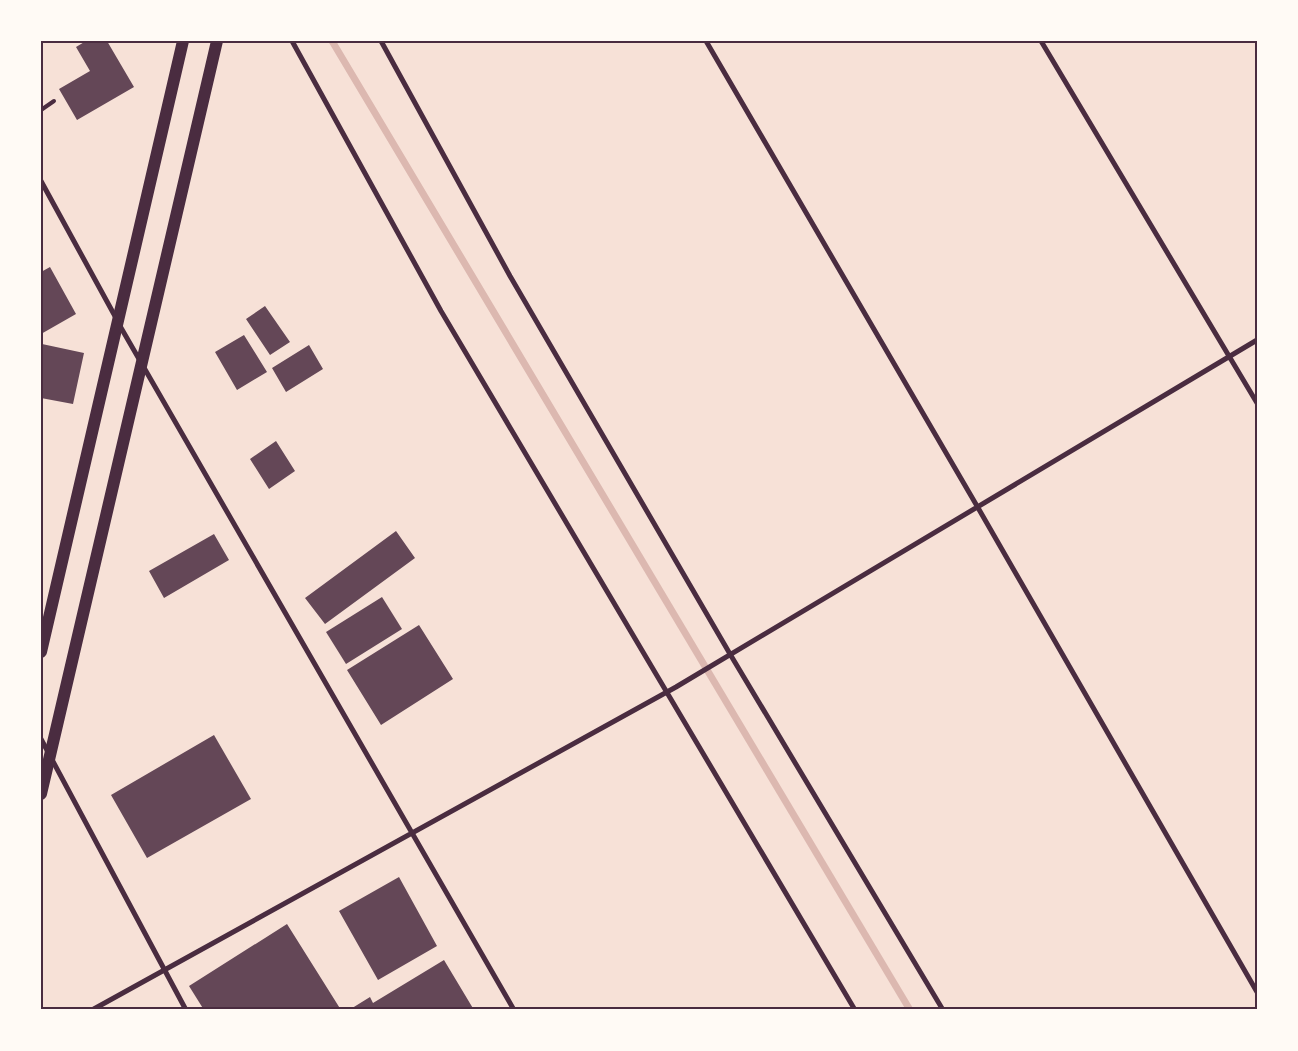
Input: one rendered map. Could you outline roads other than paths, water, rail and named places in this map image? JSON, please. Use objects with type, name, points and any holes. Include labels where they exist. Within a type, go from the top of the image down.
[{"type":"main road","points":[[41,652],[183,41]]},
{"type":"main road","points":[[41,794],[217,41]]},
{"type":"street","points":[[292,41],[441,311],[855,1010]]},
{"type":"street","points":[[381,41],[510,276],[730,654],[943,1010]]},
{"type":"street","points":[[706,41],[1257,992]]},
{"type":"street","points":[[1041,41],[1257,403]]},
{"type":"street","points":[[41,181],[141,365],[514,1010]]},
{"type":"street","points":[[92,1010],[676,687],[1257,340]]},
{"type":"street","points":[[41,739],[186,1010]]},
{"type":"lane","points":[[41,110],[54,101]]},
{"type":"waterway","points":[[332,41],[910,1010]]}]
